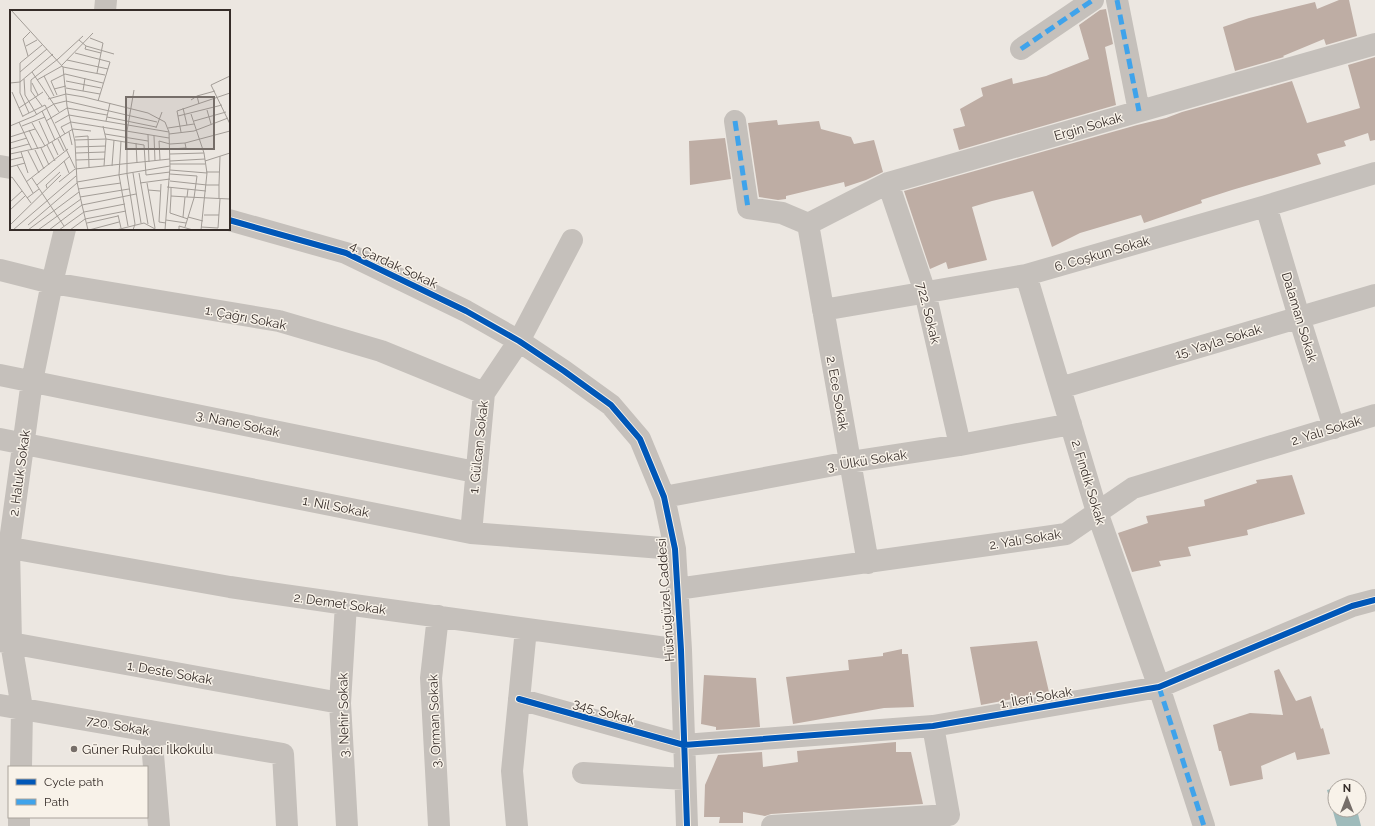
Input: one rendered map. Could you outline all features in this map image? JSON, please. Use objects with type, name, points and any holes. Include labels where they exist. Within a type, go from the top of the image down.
[{"type":"street","points":[[105,10],[106,0]]},
{"type":"street","points":[[1021,49],[1093,0]]},
{"type":"street","points":[[1117,0],[1140,111]]},
{"type":"street","name":"Ergin Sokak","points":[[808,224],[888,184],[1375,44]]},
{"type":"street","points":[[735,121],[748,208],[782,213],[808,224]]},
{"type":"street","points":[[0,166],[10,168]]},
{"type":"street","name":"6. Coşkun Sokak","points":[[823,310],[1026,275],[1375,173]]},
{"type":"street","name":"722. Sokak","points":[[888,184],[926,292],[960,446]]},
{"type":"street","name":"Dalaman Sokak","points":[[1266,206],[1334,428]]},
{"type":"street","name":"4. Çardak Sokak","points":[[230,220],[346,252],[466,311],[519,341]]},
{"type":"street","name":"2. Ece Sokak","points":[[808,224],[868,562]]},
{"type":"street","name":"2. Haluk Sokak","points":[[20,766],[22,708],[6,642],[4,547],[23,443],[32,381],[52,283],[65,230]]},
{"type":"street","name":"1. Gülcan Sokak","points":[[471,533],[484,393],[519,341],[572,240]]},
{"type":"street","name":"1. Çağrı Sokak","points":[[0,270],[52,283],[278,321],[381,351],[484,393]]},
{"type":"street","name":"2. Fındık Sokak","points":[[1026,275],[1097,512],[1160,687],[1204,826]]},
{"type":"street","name":"15. Yayla Sokak","points":[[1060,388],[1375,295]]},
{"type":"street","name":"Hüsnügüzel Caddesi","points":[[519,341],[611,405],[640,439],[664,497],[675,550],[681,650],[687,826]]},
{"type":"street","name":"3. Nane Sokak","points":[[0,375],[476,472]]},
{"type":"street","name":"2. Yalı Sokak","points":[[677,589],[1066,534],[1133,488],[1375,415]]},
{"type":"street","name":"3. Ülkü Sokak","points":[[664,497],[850,462],[960,446],[1071,424]]},
{"type":"street","name":"1. Nil Sokak","points":[[0,439],[471,533],[675,550]]},
{"type":"street","name":"2. Demet Sokak","points":[[4,547],[230,587],[681,650]]},
{"type":"street","name":"1. İleri Sokak","points":[[684,745],[933,726],[1160,687],[1352,606],[1375,600]]},
{"type":"street","name":"3. Nehir Sokak","points":[[346,604],[340,703],[347,826]]},
{"type":"street","name":"3. Orman Sokak","points":[[438,616],[431,678],[439,826]]},
{"type":"street","points":[[517,826],[512,771],[526,628]]},
{"type":"street","name":"1. Deste Sokak","points":[[6,642],[340,703]]},
{"type":"street","name":"345. Sokak","points":[[519,699],[684,745]]},
{"type":"street","name":"720. Sokak","points":[[0,705],[283,754],[287,826]]},
{"type":"street","points":[[772,826],[949,815],[933,726]]},
{"type":"street","points":[[151,731],[159,826]]},
{"type":"street","points":[[583,773],[685,779]]},
{"type":"water","points":[[1335,818],[1359,818],[1361,826],[1337,826]]},
{"type":"building","points":[[1339,0],[1349,0],[1357,36],[1326,45],[1324,39],[1283,56],[1284,57],[1235,71],[1223,27],[1249,18],[1315,2],[1317,9]]},
{"type":"building","points":[[1106,9],[1113,44],[1105,47],[1116,105],[959,150],[953,129],[965,126],[960,109],[983,96],[981,88],[1012,78],[1013,84],[1046,76],[1089,59],[1079,25],[1100,10]]},
{"type":"building","points":[[1375,57],[1375,140],[1370,141],[1368,133],[1344,141],[1346,146],[1317,154],[1321,164],[1201,200],[1202,203],[1144,223],[1141,215],[1080,233],[1052,247],[1033,191],[992,201],[972,207],[987,260],[948,269],[946,262],[930,269],[904,191],[1166,118],[1182,112],[1292,81],[1307,123],[1336,115],[1360,108],[1348,65]]},
{"type":"building","points":[[777,120],[778,125],[819,121],[821,129],[851,137],[854,144],[874,140],[883,172],[845,187],[844,182],[786,196],[786,199],[778,200],[759,197],[748,123]]},
{"type":"building","points":[[725,138],[731,179],[690,185],[689,141]]},
{"type":"building","points":[[1292,475],[1305,514],[1247,530],[1248,535],[1188,547],[1191,556],[1159,561],[1161,566],[1132,572],[1118,533],[1148,523],[1146,516],[1205,506],[1204,500],[1257,483],[1256,480]]},
{"type":"building","points":[[1037,641],[1049,692],[981,705],[970,647]]},
{"type":"building","points":[[902,649],[902,654],[908,654],[914,707],[884,708],[793,724],[786,677],[849,670],[848,660],[883,656],[883,653]]},
{"type":"building","points":[[1279,669],[1296,701],[1311,696],[1321,729],[1323,728],[1330,754],[1297,760],[1295,752],[1261,766],[1263,779],[1230,786],[1221,751],[1219,751],[1213,725],[1250,713],[1283,715],[1274,671]]},
{"type":"building","points":[[704,675],[756,678],[760,727],[716,730],[716,727],[701,724]]},
{"type":"building","points":[[896,742],[896,752],[911,752],[923,804],[771,814],[765,816],[743,812],[743,823],[719,823],[720,817],[704,817],[705,785],[718,755],[762,752],[763,767],[798,762],[797,751]]},
{"type":"marked path","points":[[1021,49],[1093,0]]},
{"type":"marked path","points":[[1117,0],[1139,111]]},
{"type":"marked path","points":[[735,121],[748,208]]},
{"type":"marked path","points":[[1159,687],[1204,826]]},
{"type":"cycle path","points":[[230,220],[346,253],[466,311],[519,341],[611,405],[640,439],[664,497],[675,549],[681,650],[687,826]]},
{"type":"cycle path","points":[[519,699],[684,745],[933,726],[1159,687],[1352,606],[1375,600]]},
{"type":"place","name":"Güner Rubacı İlkokulu","points":[[74,749]]}]
